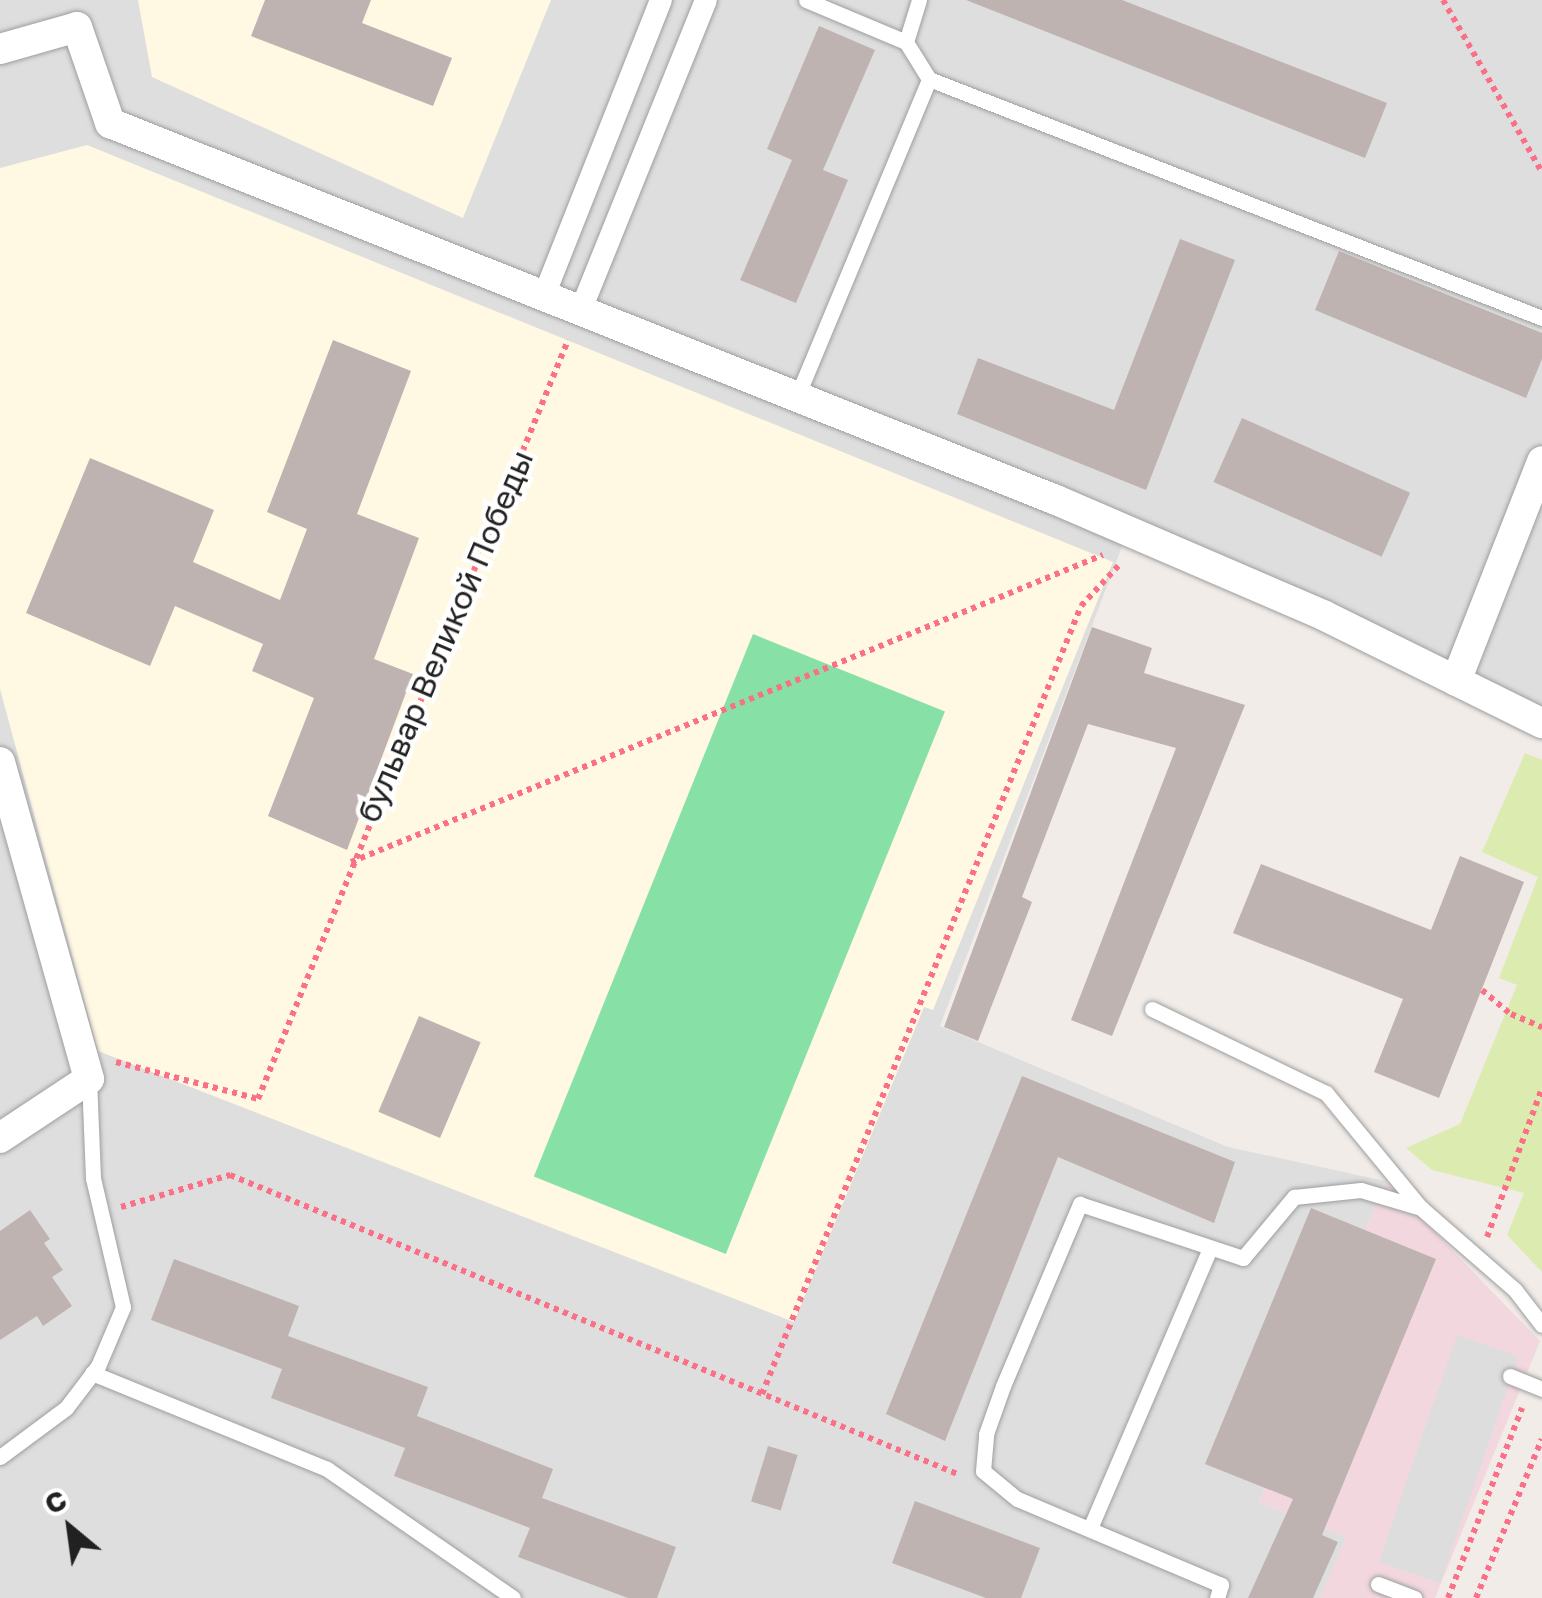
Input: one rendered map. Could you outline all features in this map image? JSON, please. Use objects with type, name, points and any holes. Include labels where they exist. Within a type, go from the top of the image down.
[{"type":"street","points":[[543,298],[661,0]]},
{"type":"street","points":[[580,312],[706,0]]},
{"type":"street","points":[[0,49],[77,28],[110,123],[1144,538],[1542,723]]},
{"type":"street","points":[[1456,680],[1542,461]]},
{"type":"street","points":[[0,762],[89,1079],[0,1138]]},
{"type":"lane","points":[[806,0],[906,42],[929,79],[1542,318]]},
{"type":"lane","points":[[906,42],[919,0]]},
{"type":"lane","points":[[796,399],[929,79]]},
{"type":"lane","points":[[1152,1009],[1326,1093],[1421,1208],[1479,1256],[1542,1325]]},
{"type":"lane","points":[[0,1458],[66,1408],[92,1373],[123,1307],[93,1178],[89,1079]]},
{"type":"lane","points":[[1216,1598],[1221,1585],[1017,1498],[983,1471],[992,1418],[1080,1204],[1243,1258],[1294,1197],[1361,1190],[1421,1208]]},
{"type":"lane","points":[[1090,1526],[1210,1248]]},
{"type":"lane","points":[[92,1373],[328,1468],[513,1598]]},
{"type":"lane","points":[[1510,1376],[1536,1388]]},
{"type":"lane","points":[[1378,1584],[1414,1598]]},
{"type":"path","points":[[1443,0],[1542,172]]},
{"type":"path","name":"бульвар Великой Победы","points":[[89,1079],[100,1058],[258,1100],[352,862],[580,312]]},
{"type":"path","points":[[352,862],[1144,538]]},
{"type":"path","points":[[762,1394],[1081,606],[1144,538]]},
{"type":"path","points":[[1482,990],[1511,1014],[1542,1027]]},
{"type":"path","points":[[1479,1256],[1542,1088]]},
{"type":"path","points":[[101,1213],[230,1175],[962,1476]]},
{"type":"path","points":[[1448,1598],[1536,1388]]},
{"type":"path","points":[[1476,1598],[1542,1439]]},
{"type":"shaded area","points":[[0,0],[1542,0],[1542,707],[1131,523],[940,1026],[1228,1147],[1385,1181],[1259,1503],[1347,1537],[1320,1598],[0,1598]]},
{"type":"shaded area","points":[[138,0],[551,0],[463,218],[152,77]]},
{"type":"shaded area","points":[[87,145],[1113,562],[933,1010],[924,1007],[794,1322],[98,1051],[0,689],[0,168]]},
{"type":"shaded area","points":[[1385,1181],[1540,1341],[1435,1598],[1320,1598],[1346,1537],[1259,1503]]},
{"type":"shaded area","points":[[1457,1335],[1518,1356],[1440,1583],[1379,1562]]},
{"type":"green space","points":[[753,634],[945,712],[726,1254],[534,1176]]},
{"type":"green space","points":[[1525,753],[1542,760],[1542,1272],[1507,1235],[1524,1193],[1432,1170],[1406,1148],[1460,1124],[1517,985],[1499,978],[1538,877],[1482,852]]},
{"type":"building","points":[[265,0],[371,0],[362,23],[452,58],[433,106],[251,36]]},
{"type":"building","points":[[966,0],[1122,0],[1387,103],[1365,158]]},
{"type":"building","points":[[819,26],[875,50],[823,170],[848,180],[796,303],[740,280],[792,160],[767,149]]},
{"type":"building","points":[[1180,239],[1235,260],[1146,490],[957,414],[978,358],[1114,410]]},
{"type":"building","points":[[1339,251],[1542,333],[1542,359],[1526,398],[1315,310]]},
{"type":"building","points":[[333,340],[411,371],[357,514],[419,538],[374,659],[413,674],[347,850],[268,816],[314,698],[252,671],[263,644],[175,606],[150,666],[26,613],[90,458],[214,510],[193,562],[280,600],[307,529],[267,512]]},
{"type":"building","points":[[1242,418],[1410,493],[1382,557],[1214,482]]},
{"type":"building","points":[[1092,627],[1152,648],[1144,673],[1245,705],[1112,1036],[1071,1020],[1176,748],[1088,724],[1022,897],[1032,902],[978,1041],[944,1027]]},
{"type":"building","points":[[1460,856],[1524,882],[1439,1098],[1374,1072],[1403,999],[1233,933],[1261,864],[1431,930]]},
{"type":"building","points":[[419,1016],[481,1042],[440,1138],[378,1112]]},
{"type":"building","points":[[1022,1076],[1235,1162],[1214,1223],[1058,1157],[945,1441],[886,1414]]},
{"type":"building","points":[[1311,1208],[1436,1259],[1322,1535],[1338,1542],[1313,1598],[1248,1598],[1293,1499],[1205,1464]]},
{"type":"building","points":[[30,1210],[50,1239],[44,1243],[63,1270],[52,1277],[72,1306],[43,1326],[37,1316],[0,1340],[0,1231]]},
{"type":"building","points":[[174,1259],[299,1306],[288,1336],[428,1387],[417,1416],[553,1469],[542,1498],[676,1547],[657,1598],[628,1598],[518,1557],[530,1528],[394,1476],[405,1448],[271,1398],[282,1369],[151,1320]]},
{"type":"building","points":[[768,1446],[798,1455],[781,1511],[751,1501]]},
{"type":"building","points":[[915,1501],[1040,1548],[1021,1598],[986,1598],[892,1563]]}]
